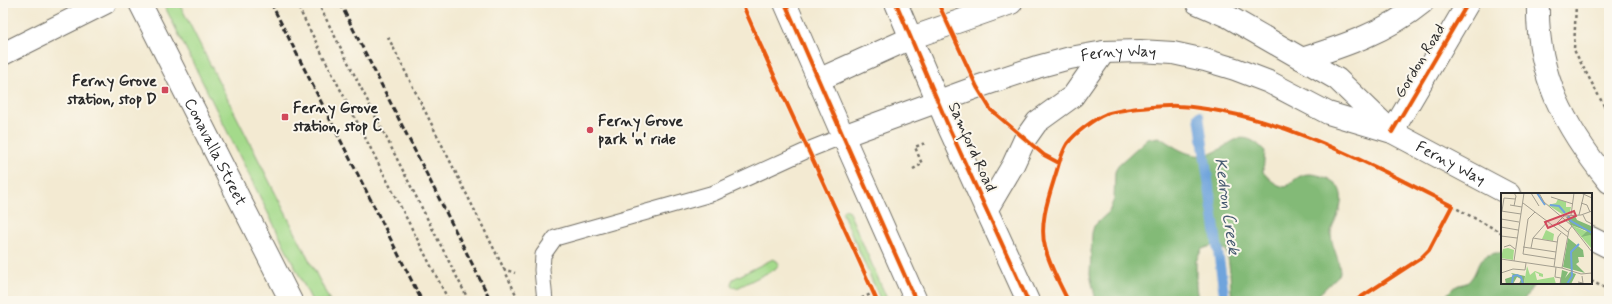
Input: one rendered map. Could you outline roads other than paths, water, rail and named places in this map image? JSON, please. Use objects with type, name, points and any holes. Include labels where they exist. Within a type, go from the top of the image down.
[{"type":"street","points":[[3,54],[105,3]]},
{"type":"street","name":"Conavalla Street","points":[[140,3],[291,301]]},
{"type":"street","points":[[785,3],[916,301]]},
{"type":"street","name":"Samford Road","points":[[896,3],[938,102],[1028,301]]},
{"type":"street","points":[[818,80],[911,38],[1010,3]]},
{"type":"street","name":"Ferny Way","points":[[1197,3],[1229,17],[1338,79],[1392,132]]},
{"type":"street","points":[[1302,59],[1332,50],[1393,23],[1422,3]]},
{"type":"street","name":"Gordon Road","points":[[1392,132],[1468,3]]},
{"type":"street","points":[[1538,3],[1541,47],[1550,86],[1566,122],[1609,182]]},
{"type":"street","name":"Ferny Way","points":[[843,136],[1037,67],[1070,58],[1104,52],[1140,51],[1173,53],[1205,60],[1235,69],[1269,82],[1328,113],[1392,132],[1507,193]]},
{"type":"street","points":[[987,209],[1013,165],[1025,138],[1037,122],[1073,96],[1104,52]]},
{"type":"street","points":[[1592,239],[1609,248]]},
{"type":"lane","points":[[545,301],[542,270],[543,255],[555,238],[714,194],[808,150],[843,136]]},
{"type":"waterway","name":"Kedron Creek","points":[[1199,116],[1225,301]]},
{"type":"railway","points":[[271,3],[422,301]]},
{"type":"railway","points":[[340,3],[491,301]]},
{"type":"place","name":"Ferny Grove station, stop D","points":[[165,90]]},
{"type":"place","name":"Ferny Grove station, stop C","points":[[285,117]]},
{"type":"place","name":"Ferny Grove park 'n' ride","points":[[590,130]]}]
